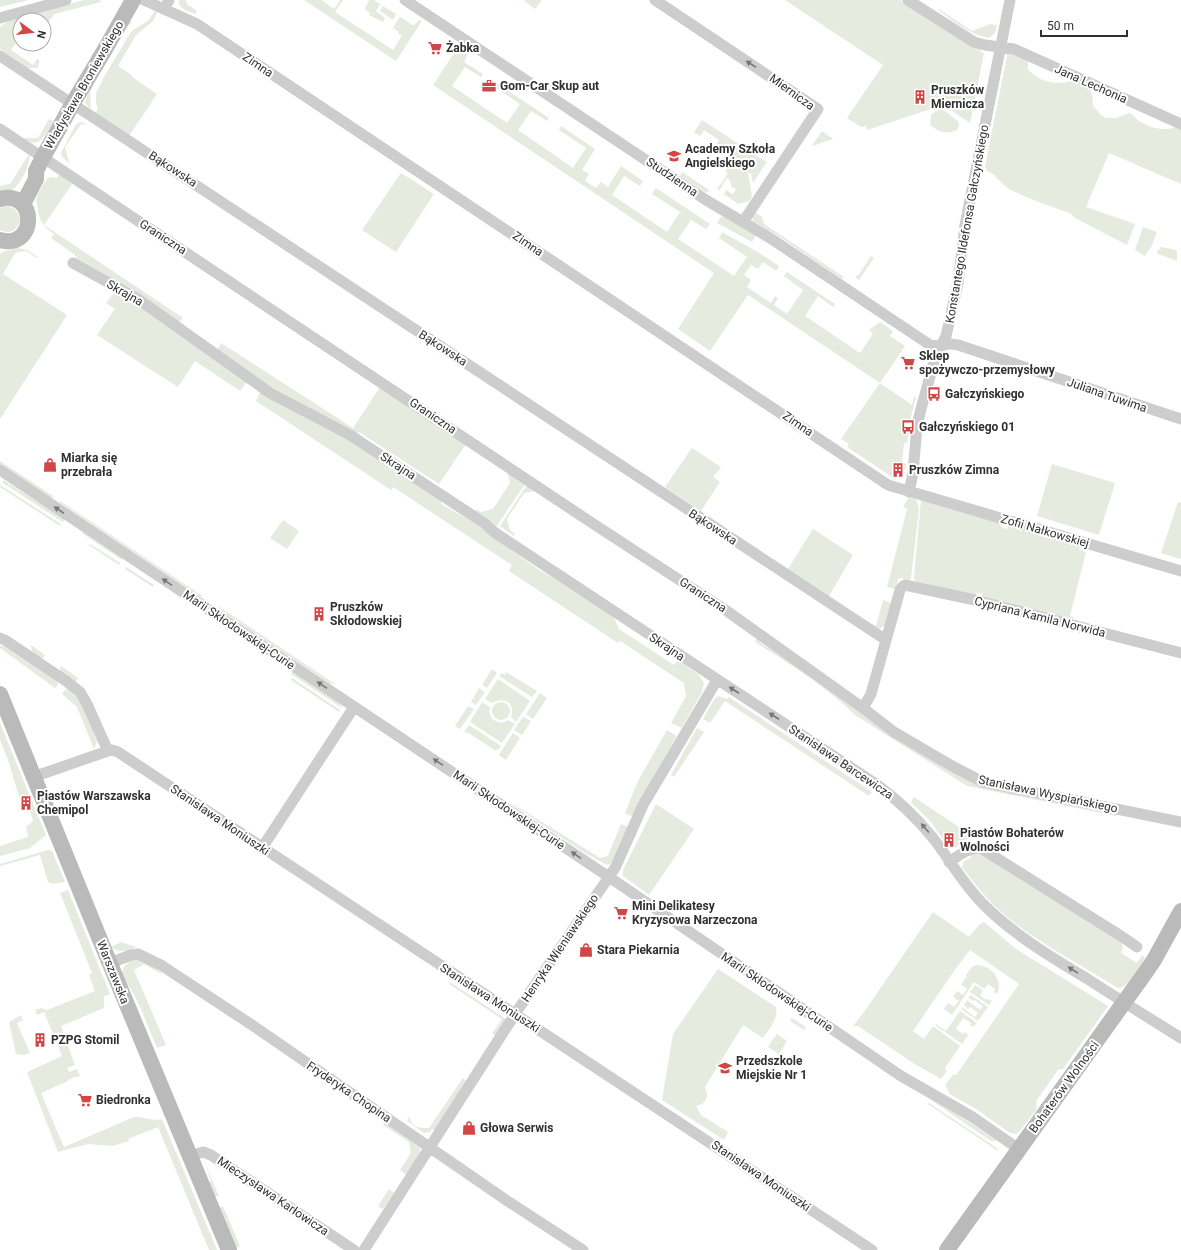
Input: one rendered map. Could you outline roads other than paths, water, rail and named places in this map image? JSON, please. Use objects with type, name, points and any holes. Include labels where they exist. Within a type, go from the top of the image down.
[{"type":"street","points":[[0,18],[66,0]]},
{"type":"street","name":"Władysława Broniewskiego","points":[[11,200],[29,173],[39,164],[134,0]]},
{"type":"street","name":"Zimna","points":[[144,0],[167,4],[888,485],[909,492]]},
{"type":"street","name":"Studzienna","points":[[406,0],[706,200],[770,238],[927,344],[941,345]]},
{"type":"street","name":"Miernicza","points":[[655,0],[818,109],[742,222]]},
{"type":"street","name":"Jana Lechonia","points":[[908,0],[971,40],[981,44],[1014,49],[1181,124]]},
{"type":"street","name":"Konstantego Ildefonsa Gałczyńskiego","points":[[909,492],[913,473],[917,426],[934,358],[946,336],[958,283],[965,225],[1010,0]]},
{"type":"street","name":"Bąkowska","points":[[0,56],[886,640]]},
{"type":"street","name":"Graniczna","points":[[0,129],[39,164],[727,611],[863,708]]},
{"type":"street","points":[[0,240],[13,240],[24,233],[28,224],[29,219],[26,208],[11,200]]},
{"type":"street","name":"Skrajna","points":[[73,263],[138,299],[270,393],[339,428],[362,442],[484,523],[494,532],[717,680]]},
{"type":"street","name":"Juliana Tuwima","points":[[941,345],[958,345],[1181,419]]},
{"type":"street","name":"Marii Skłodowskiej-Curie","points":[[0,470],[609,877],[901,1076],[971,1116],[1019,1149]]},
{"type":"street","name":"Zofii Nałkowskiej","points":[[909,492],[1181,571]]},
{"type":"street","name":"Cypriana Kamila Norwida","points":[[886,640],[900,590],[904,586],[910,585],[1181,653]]},
{"type":"street","points":[[0,638],[6,640],[36,660],[80,692],[108,751],[33,777]]},
{"type":"street","points":[[863,708],[871,694],[886,640]]},
{"type":"street","name":"Stanisława Barcewicza","points":[[717,680],[890,794],[922,825],[978,899],[1008,927],[1054,959],[1181,1038]]},
{"type":"street","name":"Henryka Wieniawskiego","points":[[364,1250],[515,1014],[615,868],[643,805],[717,680]]},
{"type":"street","name":"Warszawska","points":[[0,694],[229,1250]]},
{"type":"street","points":[[262,848],[354,707]]},
{"type":"street","name":"Stanisława Wyspiańskiego","points":[[863,708],[894,732],[983,782],[1181,822]]},
{"type":"street","name":"Stanisława Moniuszki","points":[[108,751],[112,750],[118,752],[872,1250]]},
{"type":"street","points":[[949,862],[972,848],[980,848],[1137,947]]},
{"type":"street","name":"Bohaterów Wolności","points":[[947,1250],[1154,960],[1179,916]]},
{"type":"street","name":"Fryderyka Chopina","points":[[110,963],[135,954],[146,957],[214,1000],[506,1200],[583,1250]]},
{"type":"street","name":"Mieczysława Karłowicza","points":[[190,1156],[203,1152],[211,1155],[354,1250]]},
{"type":"place","name":"Żabka","points":[[435,48]]},
{"type":"place","name":"Gom-Car Skup aut","points":[[489,86]]},
{"type":"place","name":"Pruszków Miernicza","points":[[920,97]]},
{"type":"place","name":"Academy Szkoła Angielskiego","points":[[674,156]]},
{"type":"place","name":"Sklep spożywczo-przemysłowy","points":[[908,363]]},
{"type":"place","name":"Gałczyńskiego","points":[[934,394]]},
{"type":"place","name":"Gałczyńskiego 01","points":[[908,427]]},
{"type":"place","name":"Miarka się przebrała","points":[[50,465]]},
{"type":"place","name":"Pruszków Zimna","points":[[898,470]]},
{"type":"place","name":"Pruszków Skłodowskiej","points":[[319,614]]},
{"type":"place","name":"Piastów Warszawska Chemipol","points":[[26,803]]},
{"type":"place","name":"Piastów Bohaterów Wolności","points":[[949,840]]},
{"type":"place","name":"Mini Delikatesy Kryzysowa Narzeczona","points":[[621,913]]},
{"type":"place","name":"Stara Piekarnia","points":[[586,950]]},
{"type":"place","name":"PZPG Stomil","points":[[40,1040]]},
{"type":"place","name":"Przedszkole Miejskie Nr 1","points":[[725,1068]]},
{"type":"place","name":"Biedronka","points":[[85,1100]]},
{"type":"place","name":"Głowa Serwis","points":[[469,1128]]}]
